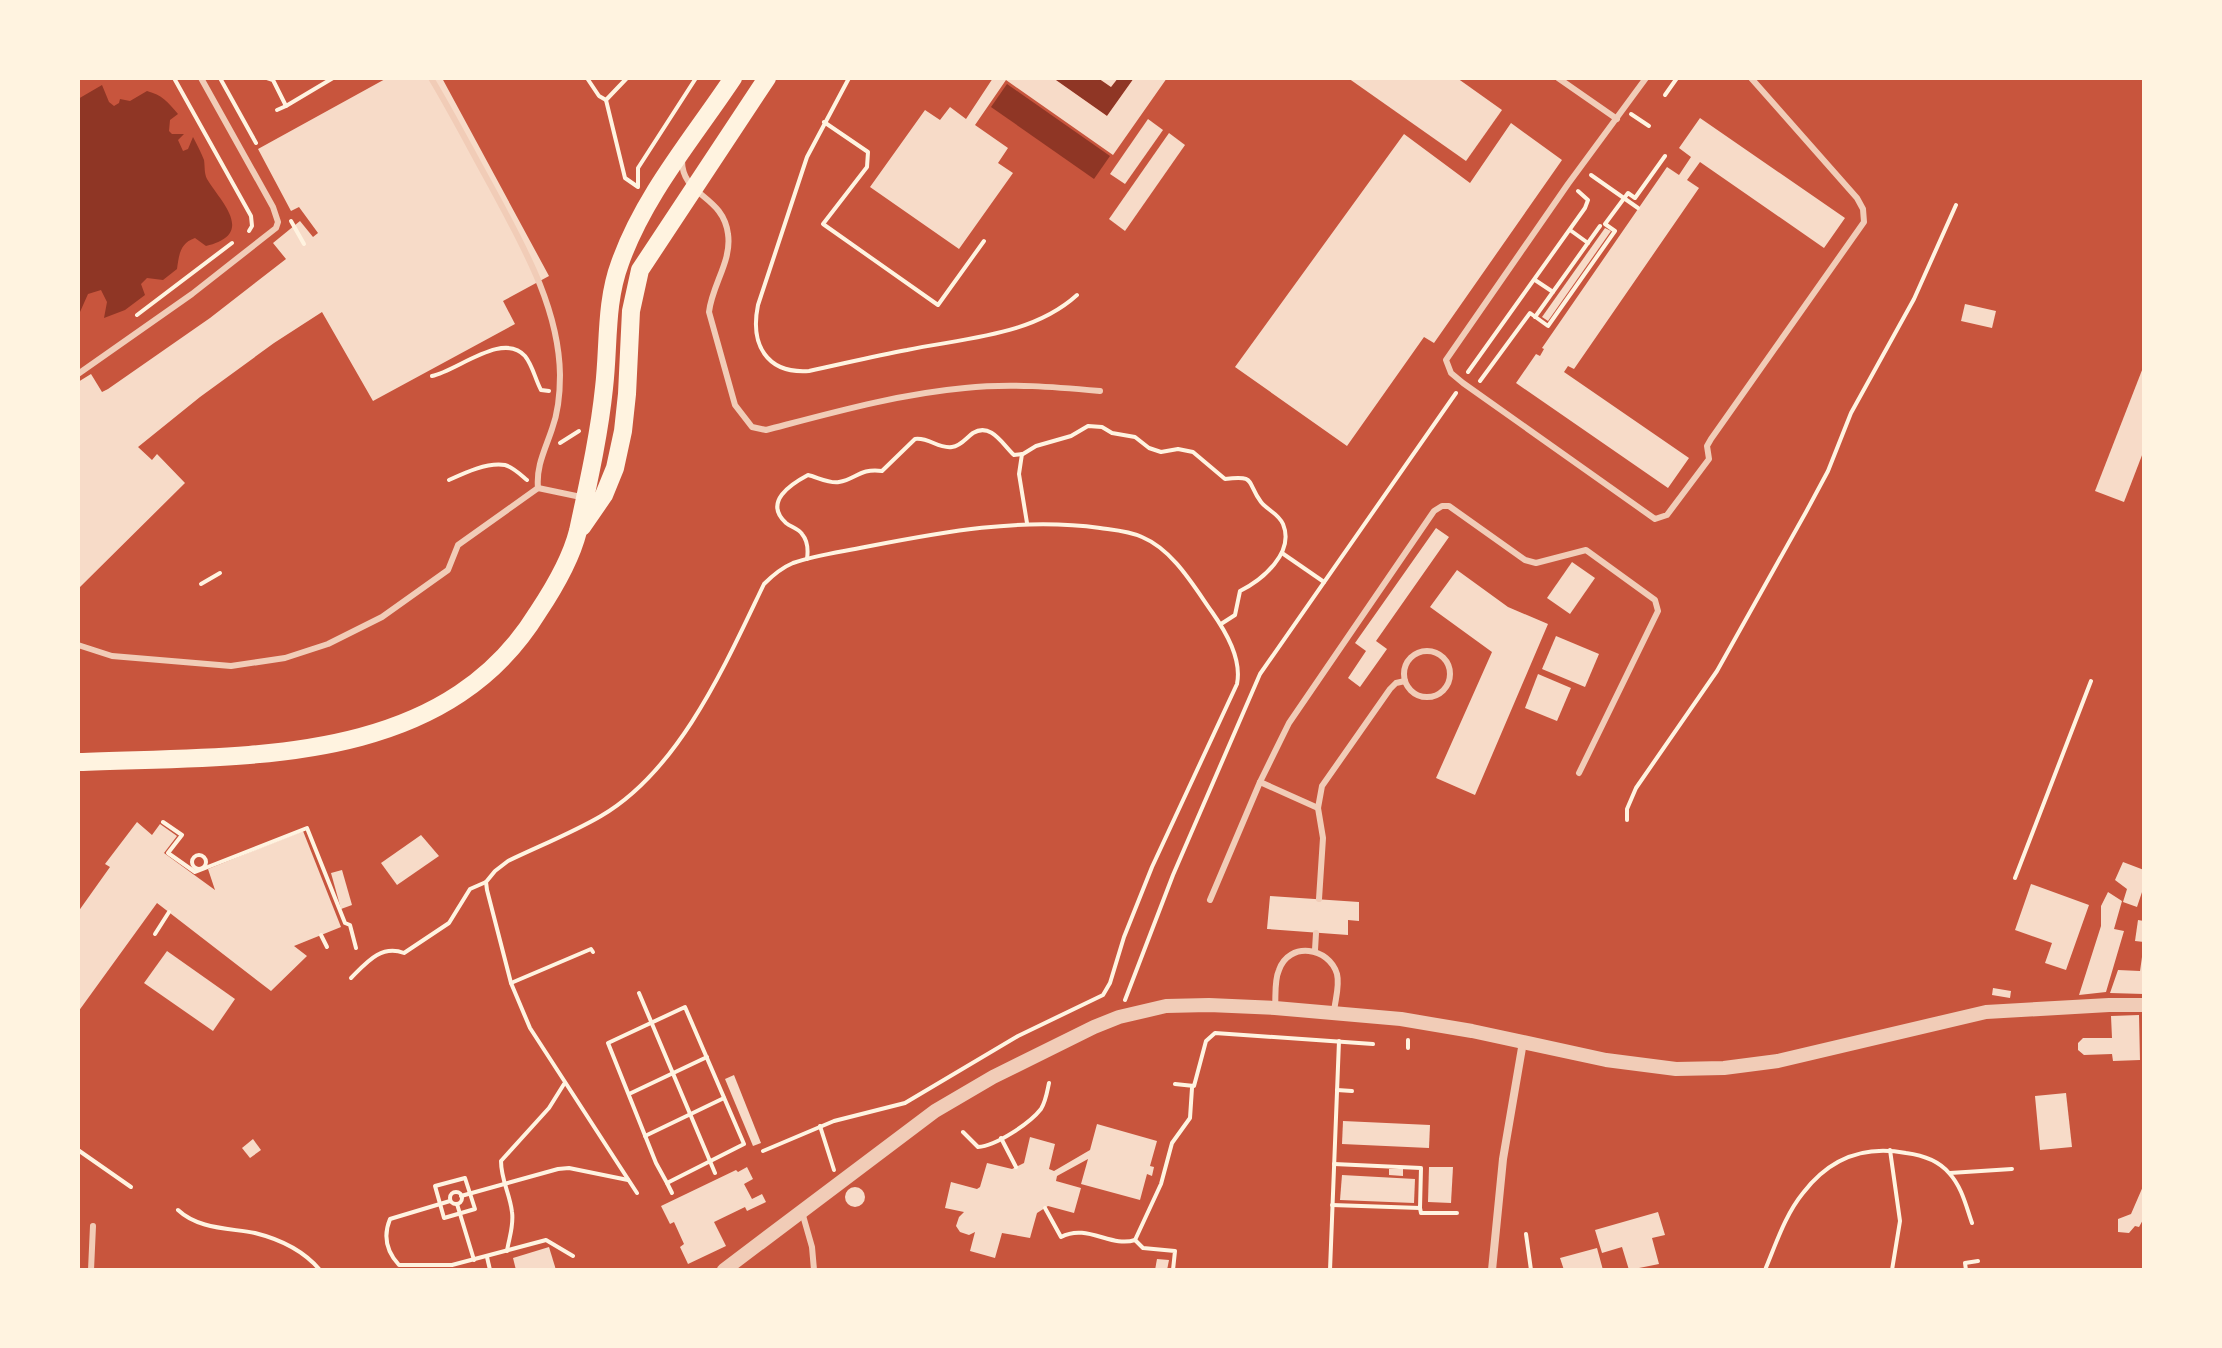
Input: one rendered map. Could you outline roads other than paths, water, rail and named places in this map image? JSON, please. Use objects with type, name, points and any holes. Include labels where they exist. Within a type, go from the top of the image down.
[{"type":"main road","points":[[577,536],[602,412],[613,286],[619,263],[646,206],[733,78]]},
{"type":"main road","points":[[78,762],[207,758],[293,751],[357,738],[424,714],[471,686],[499,663],[544,603],[577,536],[604,495],[615,468],[624,418],[631,311],[640,270],[767,78]]},
{"type":"street","points":[[724,1270],[935,1111],[993,1077],[1119,1017],[1166,1006],[1275,1008],[1433,1023],[1639,1066],[1676,1069],[1724,1068],[1778,1061],[1986,1012],[2144,1005]]},
{"type":"street","points":[[1492,1270],[1503,1159],[1523,1042]]},
{"type":"lane","points":[[78,374],[192,294],[276,228],[278,222],[273,207],[201,78]]},
{"type":"lane","points":[[431,78],[539,283],[559,356],[559,392],[553,426],[536,471],[538,488]]},
{"type":"lane","points":[[1558,78],[1617,119]]},
{"type":"lane","points":[[1646,78],[1446,360],[1449,370],[1463,383],[1655,519],[1667,515],[1709,459],[1707,446],[1711,439],[1864,222],[1863,209],[1857,198],[1751,78]]},
{"type":"lane","points":[[682,153],[685,178],[721,211],[729,237],[728,253],[711,297],[709,312],[735,405],[752,427],[766,430],[904,397],[963,388],[1049,386],[1100,391]]},
{"type":"lane","points":[[538,488],[585,497]]},
{"type":"lane","points":[[78,645],[112,656],[231,666],[285,658],[328,644],[382,617],[448,570],[458,545],[538,488]]},
{"type":"lane","points":[[1210,900],[1260,782],[1289,723],[1434,511],[1442,506],[1449,506],[1525,560],[1536,563],[1586,550],[1658,605],[1658,611],[1579,773]]},
{"type":"lane","points":[[1424,651],[1444,658],[1450,671],[1447,687],[1435,696],[1419,696],[1405,681],[1407,664],[1424,651]]},
{"type":"lane","points":[[1319,899],[1323,838],[1318,808],[1322,786],[1390,689],[1396,683],[1405,681]]},
{"type":"lane","points":[[1260,782],[1318,808]]},
{"type":"lane","points":[[1315,950],[1316,933]]},
{"type":"lane","points":[[1275,1008],[1278,970],[1294,954],[1315,950],[1328,958],[1338,977],[1334,1012]]},
{"type":"lane","points":[[802,1212],[812,1247],[814,1270]]},
{"type":"lane","points":[[91,1270],[93,1226]]}]
